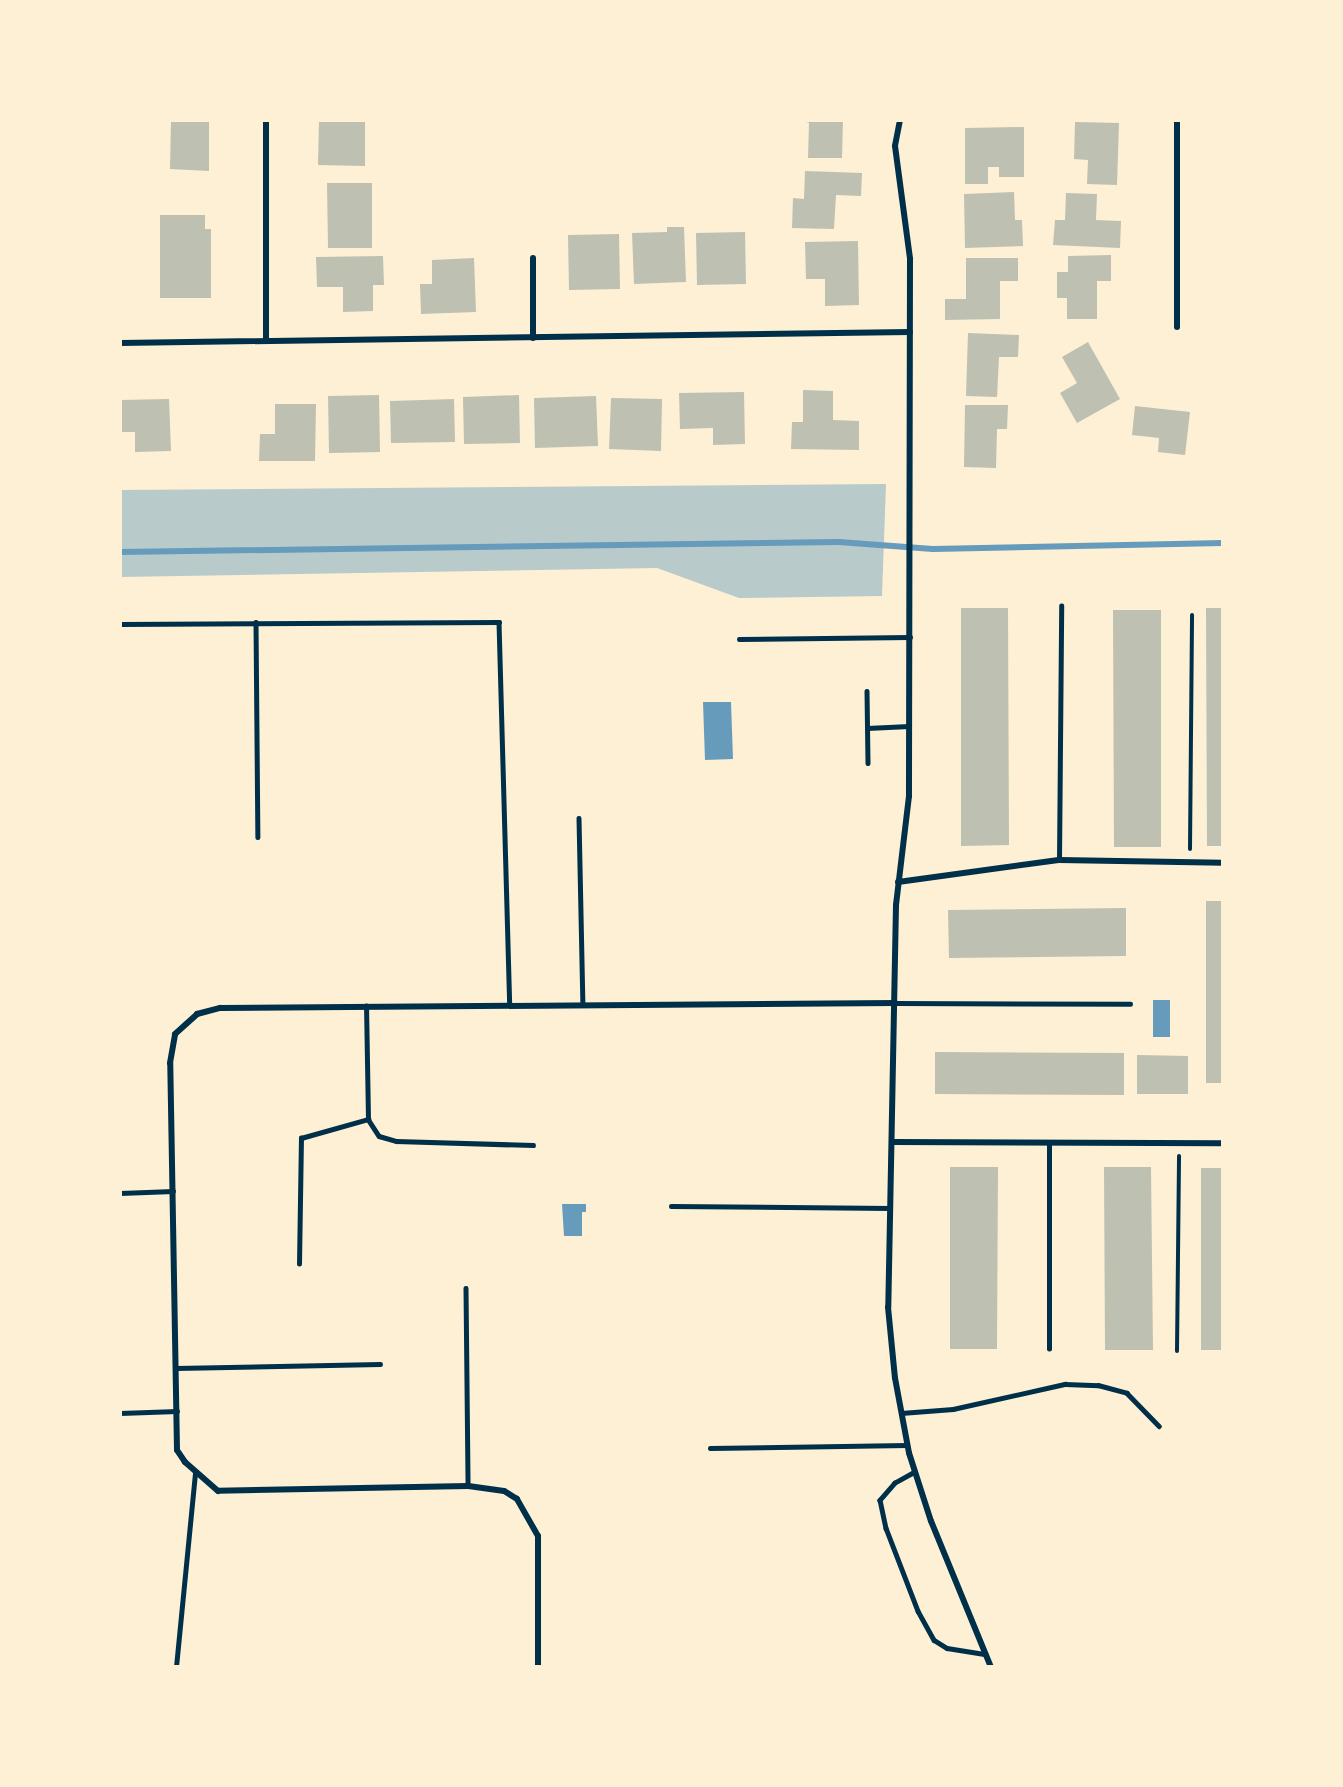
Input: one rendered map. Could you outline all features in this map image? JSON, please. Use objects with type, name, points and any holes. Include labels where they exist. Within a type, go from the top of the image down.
[{"type":"street","points":[[266,120],[266,341]]},
{"type":"street","points":[[900,120],[895,146],[910,259],[909,806],[898,882],[888,1307],[901,1413],[915,1472],[991,1667]]},
{"type":"street","points":[[1177,327],[1178,120]]},
{"type":"street","points":[[533,258],[533,338]]},
{"type":"street","points":[[120,343],[910,332]]},
{"type":"street","points":[[898,882],[1059,860],[1223,863]]},
{"type":"street","points":[[538,1667],[538,1536],[531,1522],[510,1495],[468,1486],[218,1491],[195,1474],[177,1450],[170,1063],[175,1034],[184,1023],[208,1009],[895,1003]]},
{"type":"street","points":[[893,1142],[1223,1143]]},
{"type":"lane","points":[[1059,860],[1061,606]]},
{"type":"lane","points":[[256,622],[258,837]]},
{"type":"lane","points":[[120,624],[499,622],[510,1005]]},
{"type":"lane","points":[[739,639],[910,637]]},
{"type":"lane","points":[[867,691],[868,763]]},
{"type":"lane","points":[[867,728],[909,726]]},
{"type":"lane","points":[[579,818],[583,1005]]},
{"type":"lane","points":[[895,1003],[1130,1004]]},
{"type":"lane","points":[[366,1006],[368,1119],[379,1136],[396,1141],[533,1145]]},
{"type":"lane","points":[[299,1264],[301,1138],[368,1119]]},
{"type":"lane","points":[[1049,1143],[1049,1349]]},
{"type":"lane","points":[[120,1193],[173,1191]]},
{"type":"lane","points":[[671,1206],[890,1208]]},
{"type":"lane","points":[[466,1288],[468,1486]]},
{"type":"lane","points":[[176,1368],[380,1364]]},
{"type":"lane","points":[[901,1413],[953,1409],[1065,1384],[1098,1385],[1127,1393],[1159,1426]]},
{"type":"lane","points":[[120,1413],[177,1411]]},
{"type":"lane","points":[[710,1448],[907,1444]]},
{"type":"lane","points":[[915,1472],[895,1483],[880,1500],[886,1528],[914,1601],[934,1640],[947,1648],[986,1654]]},
{"type":"lane","points":[[176,1667],[195,1474]]},
{"type":"path","points":[[1190,862],[1192,615]]},
{"type":"path","points":[[1177,1351],[1179,1143]]},
{"type":"shaded area","points":[[886,484],[882,596],[739,598],[657,568],[120,577],[120,490]]},
{"type":"water","points":[[703,702],[731,702],[733,759],[705,760]]},
{"type":"water","points":[[1153,1000],[1170,1000],[1170,1037],[1153,1037]]},
{"type":"water","points":[[562,1204],[586,1204],[586,1212],[582,1212],[582,1236],[564,1236]]},
{"type":"building","points":[[171,120],[209,120],[209,171],[170,169]]},
{"type":"building","points":[[319,120],[365,120],[365,166],[318,165]]},
{"type":"building","points":[[801,120],[843,120],[842,158],[808,158],[809,123]]},
{"type":"building","points":[[1075,122],[1119,123],[1117,185],[1087,184],[1088,160],[1074,159]]},
{"type":"building","points":[[1024,127],[1024,177],[999,177],[999,167],[988,167],[988,184],[965,184],[965,128]]},
{"type":"building","points":[[805,171],[862,173],[861,196],[836,195],[834,229],[792,228],[793,198],[804,199]]},
{"type":"building","points":[[327,183],[372,183],[372,248],[328,248]]},
{"type":"building","points":[[1014,192],[1015,220],[1022,220],[1023,246],[965,248],[964,194]]},
{"type":"building","points":[[1066,193],[1097,194],[1096,220],[1121,221],[1120,248],[1053,245],[1055,220],[1065,220]]},
{"type":"building","points":[[160,215],[205,215],[205,229],[211,229],[211,298],[160,298]]},
{"type":"building","points":[[667,227],[684,227],[686,282],[634,284],[632,233],[667,232]]},
{"type":"building","points":[[745,232],[746,284],[697,285],[696,233]]},
{"type":"building","points":[[619,234],[620,289],[569,290],[568,235]]},
{"type":"building","points":[[858,241],[859,305],[825,306],[825,279],[806,279],[805,242]]},
{"type":"building","points":[[1111,255],[1111,281],[1097,281],[1097,319],[1067,319],[1067,298],[1057,298],[1057,272],[1068,272],[1068,256]]},
{"type":"building","points":[[383,256],[384,285],[373,285],[373,311],[343,312],[343,287],[317,287],[316,257]]},
{"type":"building","points":[[474,258],[476,312],[421,314],[420,284],[432,284],[432,260]]},
{"type":"building","points":[[966,258],[1018,258],[1018,281],[1000,281],[1000,319],[945,320],[945,299],[966,299]]},
{"type":"building","points":[[968,333],[1019,335],[1018,357],[999,357],[997,397],[966,396]]},
{"type":"building","points":[[1088,342],[1120,399],[1077,423],[1060,393],[1077,383],[1062,357]]},
{"type":"building","points":[[803,390],[833,391],[833,420],[859,421],[859,450],[791,449],[792,422],[803,422]]},
{"type":"building","points":[[744,392],[745,444],[713,445],[713,428],[680,429],[679,393]]},
{"type":"building","points":[[379,395],[380,452],[329,453],[328,396]]},
{"type":"building","points":[[519,395],[520,443],[464,444],[463,397]]},
{"type":"building","points":[[596,396],[598,446],[535,448],[534,398]]},
{"type":"building","points":[[611,398],[662,399],[661,451],[609,449]]},
{"type":"building","points":[[169,399],[171,451],[135,452],[135,432],[120,432],[120,400]]},
{"type":"building","points":[[454,399],[455,442],[391,443],[390,401]]},
{"type":"building","points":[[275,404],[316,404],[315,461],[259,461],[260,434],[275,434]]},
{"type":"building","points":[[965,405],[1008,405],[1007,429],[997,429],[996,468],[964,467]]},
{"type":"building","points":[[1135,406],[1190,412],[1185,455],[1158,452],[1159,438],[1132,435]]},
{"type":"building","points":[[961,608],[1008,608],[1009,845],[961,846]]},
{"type":"building","points":[[1206,608],[1223,608],[1223,846],[1207,846]]},
{"type":"building","points":[[1113,610],[1161,610],[1161,847],[1114,847]]},
{"type":"building","points":[[1206,901],[1223,901],[1223,1083],[1206,1083]]},
{"type":"building","points":[[1126,908],[1126,956],[949,958],[948,910]]},
{"type":"building","points":[[935,1052],[1124,1053],[1124,1095],[935,1094]]},
{"type":"building","points":[[1137,1055],[1188,1056],[1188,1094],[1137,1094]]},
{"type":"building","points":[[950,1167],[998,1167],[997,1349],[950,1349]]},
{"type":"building","points":[[1104,1167],[1151,1167],[1153,1350],[1105,1350]]},
{"type":"building","points":[[1201,1168],[1223,1168],[1223,1350],[1201,1350]]},
{"type":"waterway","points":[[120,552],[839,542],[933,549],[1223,543]]}]
